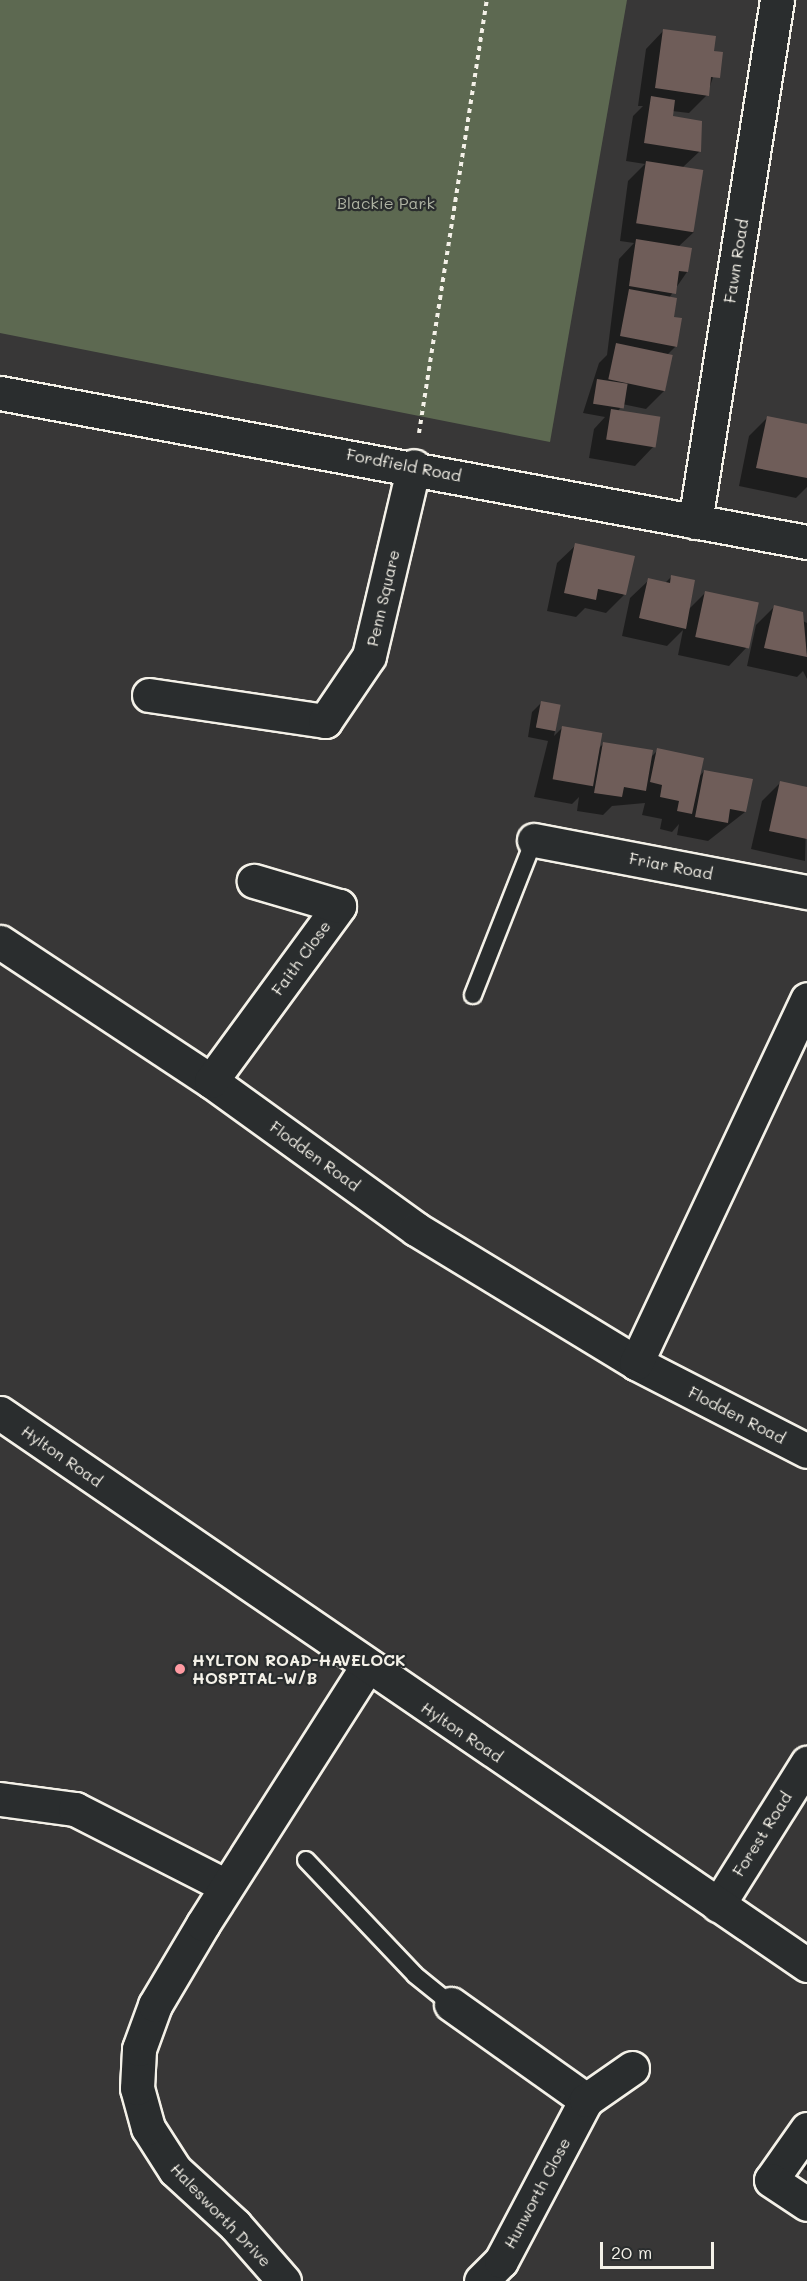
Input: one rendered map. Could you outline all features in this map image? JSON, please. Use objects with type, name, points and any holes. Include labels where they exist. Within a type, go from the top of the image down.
[{"type":"street","name":"Fawn Road","points":[[694,522],[777,0]]},
{"type":"street","name":"Fordfield Road","points":[[0,393],[414,466],[694,522],[807,542]]},
{"type":"street","name":"Penn Square","points":[[149,695],[325,720],[369,656],[414,466]]},
{"type":"street","name":"Friar Road","points":[[534,840],[807,892]]},
{"type":"street","name":"Faith Close","points":[[211,1081],[339,906],[254,881]]},
{"type":"street","name":"Flodden Road","points":[[0,942],[211,1081],[416,1229],[636,1363],[807,1450]]},
{"type":"street","points":[[636,1363],[807,999]]},
{"type":"street","name":"Hylton Road","points":[[0,1413],[366,1668],[807,1965]]},
{"type":"street","name":"Halesworth Drive","points":[[284,2281],[235,2225],[175,2170],[148,2128],[137,2088],[140,2049],[155,2005],[226,1886],[366,1668]]},
{"type":"street","name":"Forest Road","points":[[718,1905],[807,1763]]},
{"type":"street","points":[[0,1799],[75,1809],[226,1886]]},
{"type":"street","points":[[451,2004],[586,2100]]},
{"type":"street","name":"Hunworth Close","points":[[481,2281],[501,2261],[586,2100],[632,2068]]},
{"type":"street","points":[[807,2129],[771,2181],[807,2204]]},
{"type":"lane","points":[[473,994],[534,840]]},
{"type":"lane","points":[[306,1860],[415,1975],[451,2004]]},
{"type":"path","points":[[414,466],[487,0]]},
{"type":"green space","name":"Blackie Park","points":[[0,0],[627,0],[550,442],[0,333]]},
{"type":"building","points":[[663,29],[716,36],[714,51],[723,52],[720,78],[711,77],[709,96],[655,88]]},
{"type":"building","points":[[651,96],[675,100],[673,116],[702,121],[701,152],[644,143]]},
{"type":"building","points":[[646,161],[703,170],[693,232],[636,223]]},
{"type":"building","points":[[636,239],[692,248],[688,272],[679,271],[676,294],[629,286]]},
{"type":"building","points":[[629,289],[677,298],[674,317],[682,318],[677,347],[620,336]]},
{"type":"building","points":[[616,343],[673,355],[665,391],[608,379]]},
{"type":"building","points":[[597,379],[628,384],[624,409],[593,404]]},
{"type":"building","points":[[611,409],[660,417],[656,447],[606,440]]},
{"type":"building","points":[[767,416],[807,424],[807,478],[756,468]]},
{"type":"building","points":[[575,543],[635,556],[626,595],[598,589],[596,600],[564,593]]},
{"type":"building","points":[[671,575],[695,580],[686,629],[639,618],[648,578],[670,583]]},
{"type":"building","points":[[705,591],[759,602],[749,648],[695,637]]},
{"type":"building","points":[[774,605],[803,612],[807,657],[764,648]]},
{"type":"building","points":[[541,701],[561,705],[555,731],[536,728]]},
{"type":"building","points":[[562,726],[602,733],[593,786],[553,779]]},
{"type":"building","points":[[603,742],[653,750],[646,791],[624,787],[622,797],[594,793]]},
{"type":"building","points":[[657,748],[704,758],[692,814],[677,811],[679,801],[660,797],[662,785],[650,782]]},
{"type":"building","points":[[704,770],[753,779],[746,812],[730,809],[728,823],[695,817]]},
{"type":"building","points":[[780,781],[807,787],[807,839],[769,831]]},
{"type":"place","name":"HYLTON ROAD-HAVELOCK HOSPITAL-W/B","points":[[180,1669]]}]
